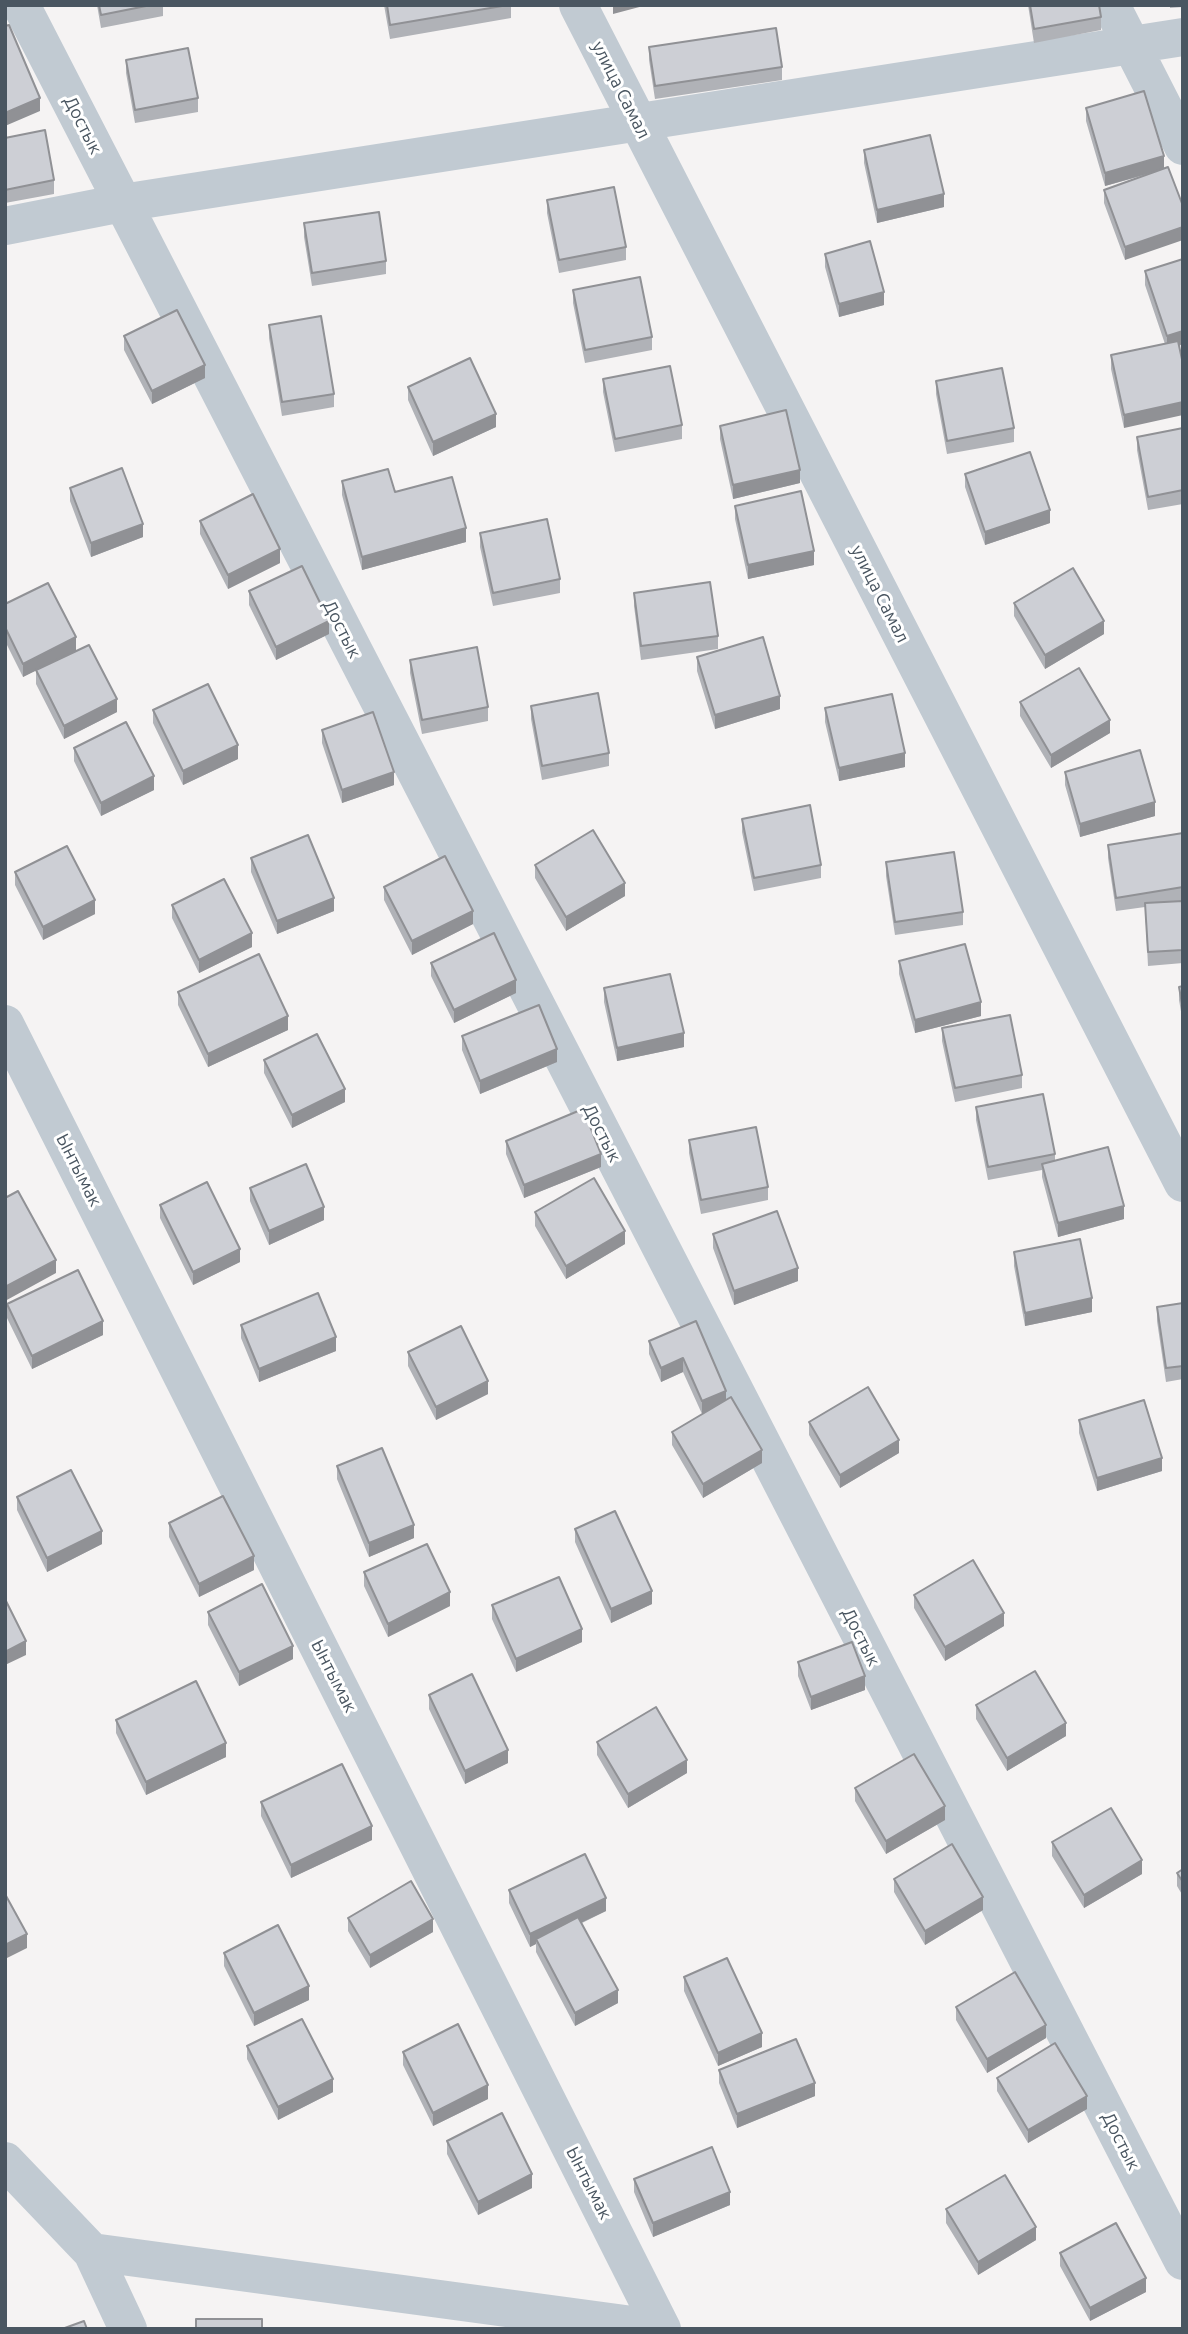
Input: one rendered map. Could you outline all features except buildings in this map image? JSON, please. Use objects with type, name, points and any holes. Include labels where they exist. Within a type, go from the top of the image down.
[{"type":"street","name":"Достык","points":[[21,5],[1183,2261]]},
{"type":"street","name":"улица Самал","points":[[578,5],[1183,1183]]},
{"type":"street","points":[[1111,5],[1183,146]]},
{"type":"street","points":[[5,226],[122,203],[1183,37]]},
{"type":"street","name":"Ынтымак","points":[[5,1024],[662,2329]]},
{"type":"street","points":[[5,2161],[92,2252],[128,2329]]},
{"type":"street","points":[[92,2252],[662,2329]]}]
